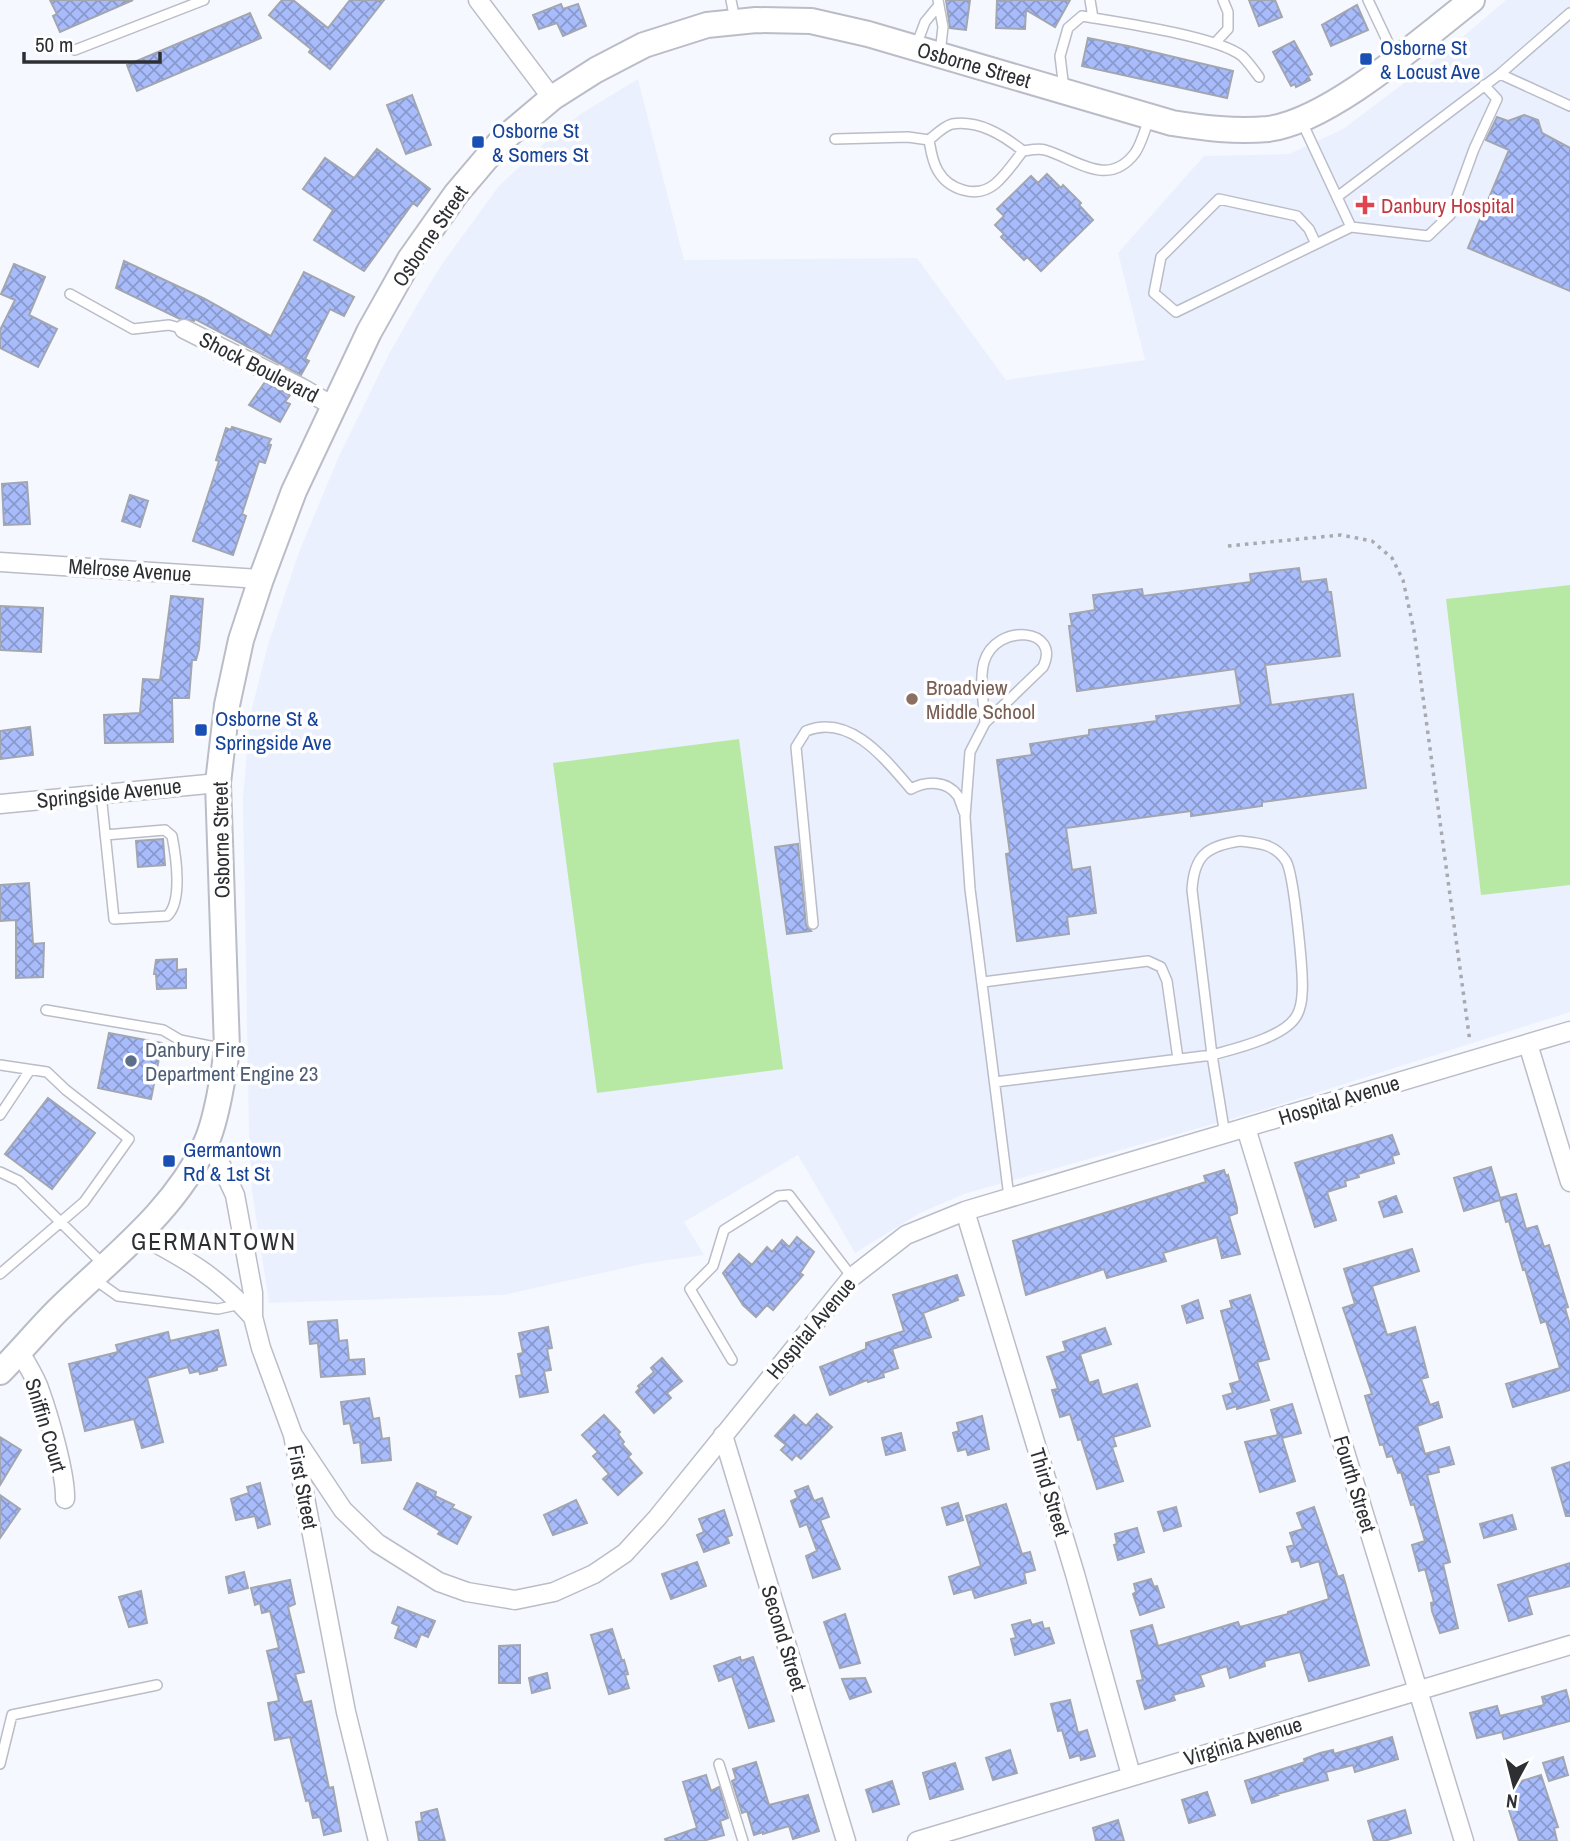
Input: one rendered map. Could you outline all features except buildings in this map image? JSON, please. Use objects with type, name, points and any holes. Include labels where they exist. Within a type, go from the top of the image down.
[{"type":"main road","name":"Osborne Street","points":[[0,1372],[57,1311],[173,1198],[207,1142],[226,1060],[218,783],[227,705],[241,640],[299,480],[369,332],[410,259],[456,194],[501,141],[552,98],[596,70],[644,45],[707,25],[733,11],[756,20],[811,21],[868,34],[1172,123],[1218,130],[1270,128],[1312,115],[1364,83],[1472,0]]},
{"type":"street","points":[[478,0],[552,98]]},
{"type":"street","name":"Shock Boulevard","points":[[184,329],[333,406]]},
{"type":"street","name":"Melrose Avenue","points":[[0,562],[261,579]]},
{"type":"street","name":"Springside Avenue","points":[[0,804],[218,783]]},
{"type":"street","name":"Hospital Avenue","points":[[293,1435],[343,1510],[377,1543],[439,1582],[467,1592],[515,1600],[554,1592],[594,1574],[625,1553],[657,1518],[852,1277],[906,1236],[965,1211],[1009,1197],[1570,1031]]},
{"type":"street","points":[[1528,1044],[1570,1182]]},
{"type":"street","name":"Fourth Street","points":[[1246,1128],[1464,1841]]},
{"type":"street","name":"First Street","points":[[207,1142],[235,1195],[253,1293],[248,1311],[293,1435],[346,1712],[378,1841]]},
{"type":"street","name":"Third Street","points":[[965,1211],[1075,1574],[1131,1775]]},
{"type":"street","points":[[139,1234],[189,1261],[221,1283],[248,1311]]},
{"type":"street","name":"Sniffin Court","points":[[20,1352],[40,1389],[63,1478],[65,1499]]},
{"type":"street","name":"Second Street","points":[[723,1435],[846,1841]]},
{"type":"street","name":"Virginia Avenue","points":[[917,1841],[1570,1645]]},
{"type":"lane","points":[[75,50],[204,0]]},
{"type":"lane","points":[[1090,0],[1093,18]]},
{"type":"lane","points":[[1215,43],[1228,29],[1228,12],[1223,0]]},
{"type":"lane","points":[[1368,0],[1395,59]]},
{"type":"lane","points":[[915,47],[925,22],[938,3]]},
{"type":"lane","points":[[938,3],[943,27],[940,55]]},
{"type":"lane","points":[[1337,197],[1500,74],[1570,13]]},
{"type":"lane","points":[[1064,91],[1060,56],[1068,28],[1082,16],[1215,43],[1241,55],[1259,77]]},
{"type":"lane","points":[[1500,74],[1570,106]]},
{"type":"lane","points":[[1316,244],[1309,229],[1297,216],[1219,199],[1161,257],[1154,293],[1176,312],[1316,244],[1351,227],[1428,236],[1450,215],[1474,149],[1497,99],[1484,85]]},
{"type":"lane","points":[[835,139],[908,137],[929,140],[949,124],[976,125],[1001,134],[1023,151],[1043,149],[1079,165],[1101,171],[1110,170],[1126,162],[1136,151],[1150,116]]},
{"type":"lane","points":[[1301,119],[1351,227]]},
{"type":"lane","points":[[929,140],[932,159],[939,173],[959,190],[972,192],[994,185],[1023,151]]},
{"type":"lane","points":[[70,294],[133,329],[169,325],[184,329]]},
{"type":"lane","points":[[985,723],[984,664],[989,649],[1000,639],[1018,634],[1031,635],[1042,642],[1046,649],[1046,660],[1043,667],[985,723],[970,751],[965,817],[970,889],[1009,1197]]},
{"type":"lane","points":[[813,924],[796,747],[806,731],[825,726],[845,729],[879,752],[911,789],[922,783],[932,782],[957,794],[965,817]]},
{"type":"lane","points":[[101,794],[105,835],[114,919],[167,916],[173,911],[177,896],[172,836],[165,830],[105,835]]},
{"type":"lane","points":[[995,1082],[1212,1055],[1243,1047],[1282,1030],[1297,1016],[1303,993],[1293,882],[1286,862],[1269,844],[1240,841],[1218,845],[1200,857],[1193,872],[1192,890],[1212,1055],[1225,1135]]},
{"type":"lane","points":[[983,982],[1148,961],[1161,967],[1167,981],[1178,1059]]},
{"type":"lane","points":[[46,1010],[163,1030],[226,1060]]},
{"type":"lane","points":[[0,1065],[47,1072],[129,1139],[84,1202],[0,1274]]},
{"type":"lane","points":[[0,1115],[30,1070]]},
{"type":"lane","points":[[0,1172],[19,1181],[61,1222],[118,1296],[248,1311]]},
{"type":"lane","points":[[732,1360],[690,1289],[713,1266],[724,1230],[778,1196],[789,1195],[852,1277]]},
{"type":"lane","points":[[0,1764],[12,1716],[157,1685]]},
{"type":"lane","points":[[719,1764],[743,1841]]},
{"type":"path","points":[[1228,546],[1341,535],[1372,541],[1392,558],[1404,580],[1414,631],[1472,1060]]},
{"type":"shaded area","name":"Broadview Middle School","points":[[1506,0],[1570,0],[1570,1012],[1263,1110],[964,1194],[920,1213],[855,1253],[798,1155],[684,1222],[704,1255],[647,1263],[503,1295],[269,1303],[252,1191],[249,1134],[243,798],[250,716],[268,645],[299,552],[339,456],[390,352],[417,305],[442,264],[499,186],[551,137],[582,113],[638,79],[684,260],[917,258],[1006,380],[1145,360],[1118,253],[1204,156],[1289,154],[1343,129],[1440,56]]},
{"type":"green space","points":[[1570,585],[1570,885],[1481,895],[1446,599]]},
{"type":"green space","points":[[739,739],[783,1069],[597,1093],[553,763]]},
{"type":"place","name":"Osborne St & Locust Ave","points":[[1366,59]]},
{"type":"place","name":"Osborne St & Somers St","points":[[478,142]]},
{"type":"place","name":"Danbury Hospital","points":[[1365,205]]},
{"type":"place","name":"Broadview Middle School","points":[[912,699]]},
{"type":"place","name":"Osborne St & Springside Ave","points":[[201,730]]},
{"type":"place","name":"Danbury Fire Department Engine 23","points":[[131,1061]]},
{"type":"place","name":"Germantown Rd & 1st St","points":[[169,1161]]},
{"type":"district","name":"GERMANTOWN","points":[[214,1241]]}]
